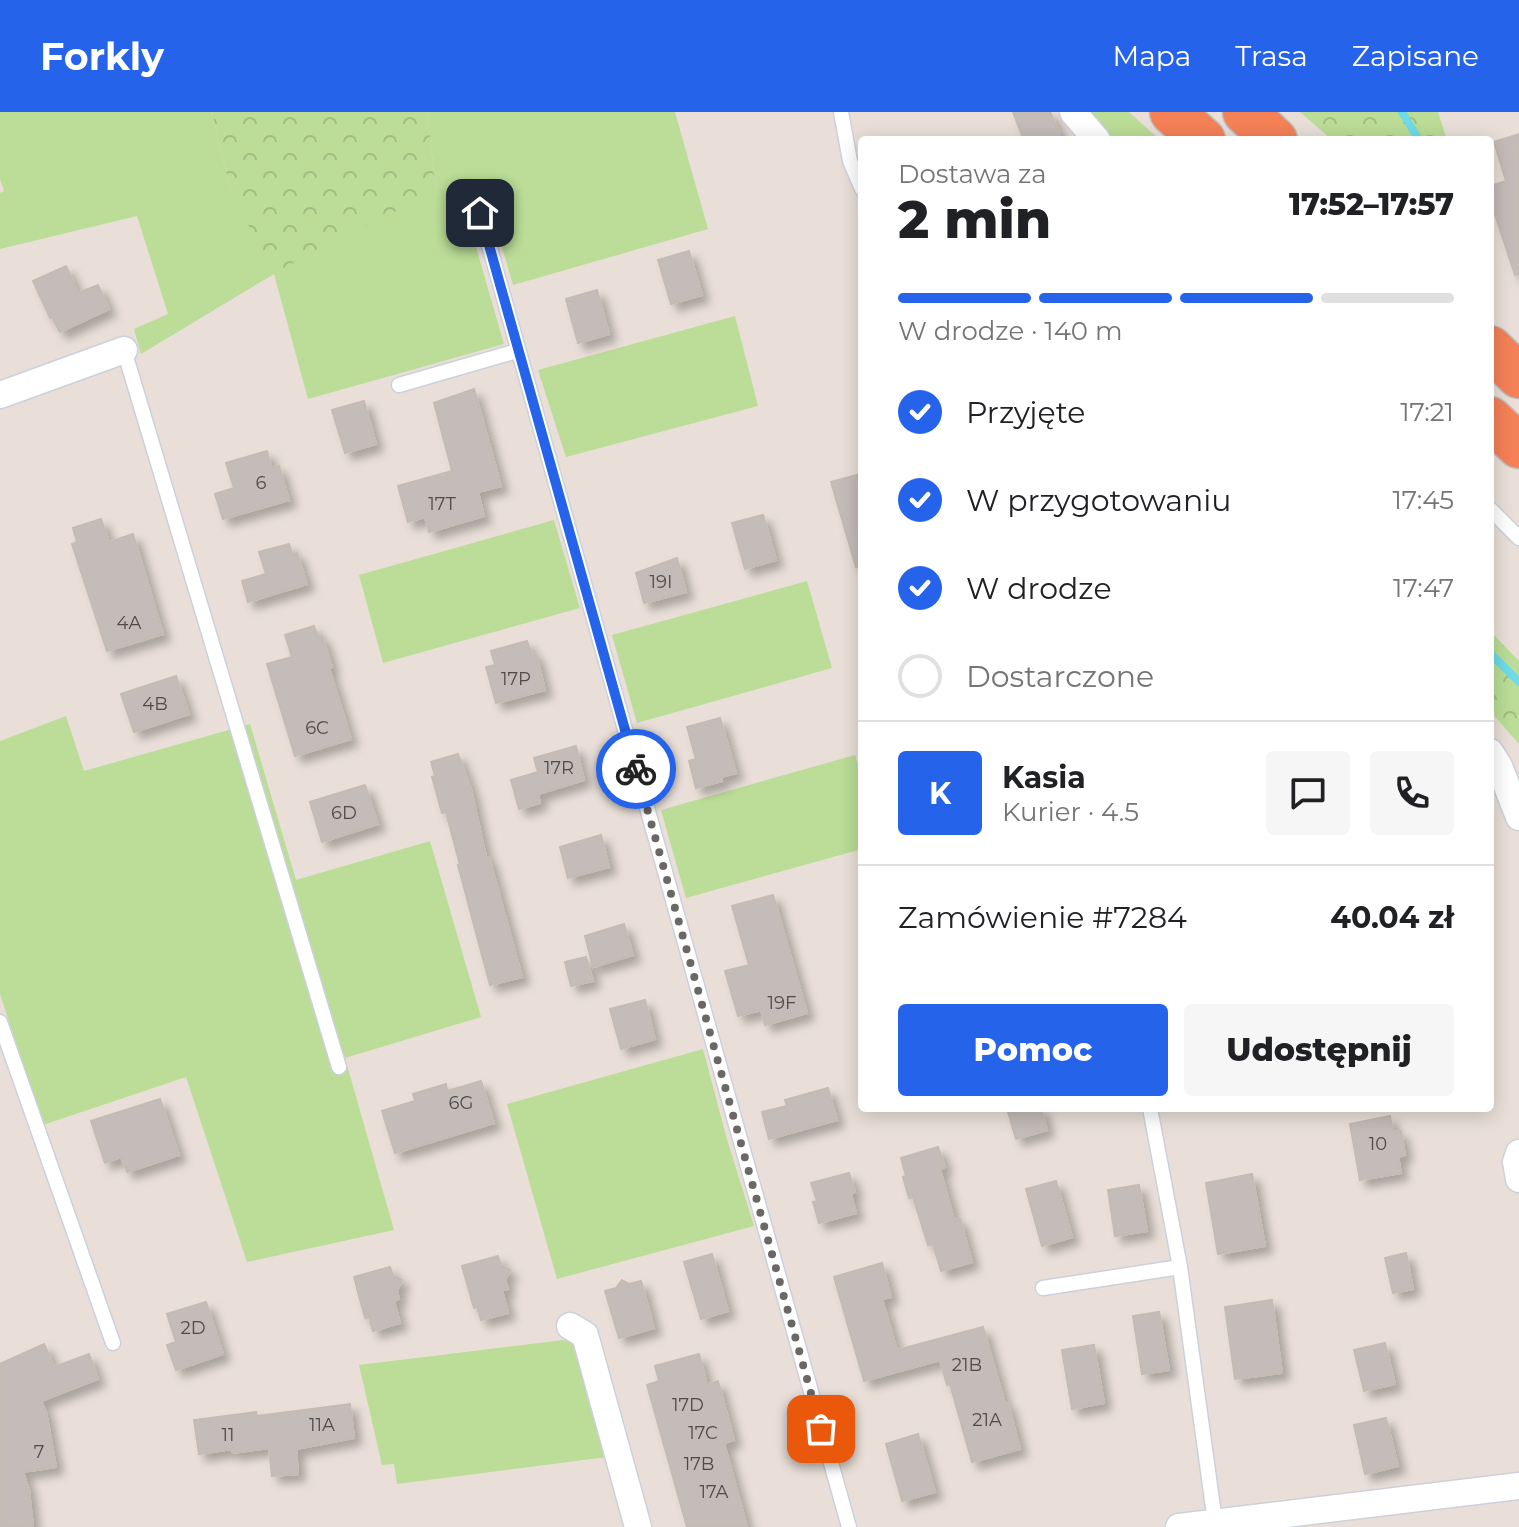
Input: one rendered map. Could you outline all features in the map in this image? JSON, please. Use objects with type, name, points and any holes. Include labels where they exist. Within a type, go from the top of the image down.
[{"type":"highway","points":[[1172,112],[1199,136]]},
{"type":"highway","points":[[1245,112],[1271,136]]},
{"type":"highway","points":[[1494,352],[1519,376]]},
{"type":"highway","points":[[1494,423],[1519,446]]},
{"type":"street","points":[[1073,112],[1094,136]]},
{"type":"street","points":[[0,395],[124,350]]},
{"type":"street","points":[[1494,758],[1519,817]]},
{"type":"street","points":[[1519,1153],[1516,1162],[1519,1179]]},
{"type":"street","points":[[570,1326],[585,1335],[638,1527]]},
{"type":"street","points":[[1179,1527],[1519,1486]]},
{"type":"lane","points":[[841,112],[850,161],[858,180]]},
{"type":"lane","points":[[480,213],[849,1527]]},
{"type":"lane","points":[[124,350],[339,1067]]},
{"type":"lane","points":[[399,385],[517,351]]},
{"type":"lane","points":[[1494,513],[1519,538]]},
{"type":"lane","points":[[0,1022],[113,1343]]},
{"type":"lane","points":[[1151,1112],[1180,1267],[1215,1522]]},
{"type":"lane","points":[[1043,1288],[1180,1267]]},
{"type":"green space","points":[[0,112],[212,112],[231,193],[436,191],[427,112],[675,112],[708,229],[513,285],[489,202],[467,216],[504,344],[308,399],[274,274],[141,354],[134,329],[168,314],[137,216],[0,249],[0,193],[4,191],[0,179]]},
{"type":"green space","points":[[212,112],[427,112],[436,191],[274,273],[231,193]]},
{"type":"green space","points":[[1086,112],[1129,112],[1156,136],[1108,136]]},
{"type":"green space","points":[[1300,112],[1438,112],[1446,136],[1327,136]]},
{"type":"green space","points":[[735,316],[758,406],[566,457],[538,370]]},
{"type":"green space","points":[[554,520],[580,608],[383,663],[359,575]]},
{"type":"green space","points":[[807,581],[832,668],[637,723],[612,635]]},
{"type":"green space","points":[[1494,635],[1519,661],[1519,744],[1494,716]]},
{"type":"green space","points":[[66,716],[84,771],[250,724],[296,880],[430,841],[481,1017],[345,1058],[394,1230],[247,1262],[186,1077],[43,1125],[0,994],[0,741]]},
{"type":"green space","points":[[855,755],[858,765],[858,850],[686,898],[661,810]]},
{"type":"green space","points":[[703,1049],[754,1226],[557,1279],[507,1104]]},
{"type":"green space","points":[[572,1339],[607,1457],[397,1484],[394,1464],[382,1465],[359,1365]]},
{"type":"building","points":[[1013,112],[1050,112],[1060,134],[1055,136],[1022,136]]},
{"type":"building","points":[[1519,134],[1519,274],[1515,275],[1494,211],[1494,185],[1506,181],[1494,142]]},
{"type":"building","points":[[689,251],[702,295],[671,304],[658,260]]},
{"type":"building","points":[[66,266],[78,293],[98,285],[109,309],[60,332],[33,281]]},
{"type":"building","points":[[597,290],[609,334],[578,343],[566,299]]},
{"type":"building","points":[[474,389],[501,486],[478,492],[484,516],[429,532],[425,517],[408,522],[398,486],[452,471],[434,403]]},
{"type":"building","points":[[364,401],[376,444],[345,453],[332,410]]},
{"type":"building","points":[[267,451],[271,468],[279,466],[289,500],[223,519],[215,494],[234,488],[226,463]]},
{"type":"building","points":[[857,475],[858,567],[856,567],[831,482]]},
{"type":"building","points":[[763,515],[776,560],[745,569],[732,523]]},
{"type":"building","points":[[101,519],[109,542],[133,534],[163,634],[107,651],[72,544],[77,542],[73,528]]},
{"type":"building","points":[[289,544],[292,554],[297,553],[307,584],[248,602],[242,581],[266,574],[259,552]]},
{"type":"building","points":[[677,558],[686,592],[644,603],[636,573]]},
{"type":"building","points":[[314,626],[318,637],[322,636],[351,739],[295,756],[267,664],[292,657],[285,635]]},
{"type":"building","points":[[527,641],[532,655],[536,654],[545,690],[496,703],[486,667],[495,665],[491,651]]},
{"type":"building","points":[[176,676],[189,714],[134,732],[121,694]]},
{"type":"building","points":[[720,718],[736,773],[721,777],[722,781],[696,788],[689,761],[696,759],[687,727]]},
{"type":"building","points":[[576,746],[584,780],[538,794],[540,803],[519,809],[511,780],[538,772],[534,758]]},
{"type":"building","points":[[458,754],[471,789],[486,857],[489,857],[522,977],[490,985],[446,812],[442,813],[432,777],[435,776],[431,762]]},
{"type":"building","points":[[365,785],[378,824],[322,842],[310,802]]},
{"type":"building","points":[[601,835],[609,867],[568,878],[560,847]]},
{"type":"building","points":[[773,895],[807,1013],[765,1025],[761,1010],[738,1016],[725,971],[749,965],[732,906]]},
{"type":"building","points":[[624,924],[633,955],[593,967],[585,936]]},
{"type":"building","points":[[586,957],[593,981],[571,986],[565,962]]},
{"type":"building","points":[[645,1000],[655,1039],[621,1049],[610,1009]]},
{"type":"building","points":[[481,1081],[494,1123],[395,1153],[382,1111],[415,1101],[413,1094],[446,1084],[447,1091]]},
{"type":"building","points":[[828,1088],[837,1120],[769,1139],[762,1112],[787,1106],[785,1100]]},
{"type":"building","points":[[160,1099],[179,1155],[127,1172],[121,1157],[105,1163],[91,1121]]},
{"type":"building","points":[[1008,1112],[1042,1112],[1047,1130],[1016,1139]]},
{"type":"building","points":[[1390,1116],[1393,1132],[1401,1131],[1405,1155],[1398,1157],[1401,1173],[1360,1180],[1350,1124]]},
{"type":"building","points":[[938,1147],[945,1167],[940,1169],[954,1220],[960,1219],[972,1262],[941,1271],[933,1244],[928,1245],[913,1197],[909,1198],[901,1158]]},
{"type":"building","points":[[849,1173],[855,1192],[851,1194],[856,1213],[819,1223],[811,1183]]},
{"type":"building","points":[[1252,1174],[1265,1246],[1218,1254],[1206,1183]]},
{"type":"building","points":[[1056,1181],[1072,1237],[1042,1246],[1026,1189]]},
{"type":"building","points":[[1139,1185],[1147,1231],[1115,1236],[1108,1190]]},
{"type":"building","points":[[1406,1253],[1413,1289],[1393,1293],[1385,1258]]},
{"type":"building","points":[[712,1254],[728,1311],[701,1319],[684,1262]]},
{"type":"building","points":[[498,1256],[501,1265],[510,1270],[505,1280],[508,1289],[502,1290],[508,1313],[481,1320],[477,1307],[474,1308],[462,1266]]},
{"type":"building","points":[[882,1263],[891,1297],[882,1299],[897,1350],[983,1327],[1020,1449],[972,1462],[940,1360],[864,1381],[834,1277]]},
{"type":"building","points":[[390,1267],[393,1275],[402,1280],[397,1291],[399,1299],[394,1301],[400,1323],[373,1331],[369,1317],[365,1318],[354,1277]]},
{"type":"building","points":[[622,1280],[629,1284],[641,1281],[654,1328],[619,1338],[605,1291],[616,1288]]},
{"type":"building","points":[[1272,1300],[1282,1373],[1235,1379],[1225,1307]]},
{"type":"building","points":[[206,1302],[223,1354],[176,1370],[167,1345],[176,1342],[167,1314]]},
{"type":"building","points":[[1159,1312],[1169,1370],[1142,1374],[1133,1316]]},
{"type":"building","points":[[1385,1343],[1395,1384],[1364,1391],[1354,1350]]},
{"type":"building","points":[[44,1344],[54,1367],[89,1354],[98,1379],[41,1401],[46,1412],[56,1467],[23,1472],[29,1490],[33,1527],[0,1527],[0,1364]]},
{"type":"building","points":[[1094,1345],[1104,1403],[1072,1409],[1062,1350]]},
{"type":"building","points":[[699,1354],[707,1385],[718,1381],[734,1440],[724,1443],[747,1527],[687,1527],[647,1385],[659,1381],[655,1366]]},
{"type":"building","points":[[350,1404],[354,1438],[296,1449],[298,1474],[272,1476],[269,1448],[199,1454],[194,1420],[256,1412],[257,1416]]},
{"type":"building","points":[[1386,1418],[1398,1466],[1365,1474],[1354,1425]]},
{"type":"building","points":[[918,1434],[935,1492],[902,1501],[886,1444]]},
{"type":"waterway","points":[[1402,112],[1417,136]]},
{"type":"waterway","points":[[1494,657],[1519,682]]},
{"type":"way so far","points":[[636,769],[821,1429]]},
{"type":"route","points":[[480,213],[636,769]]}]
